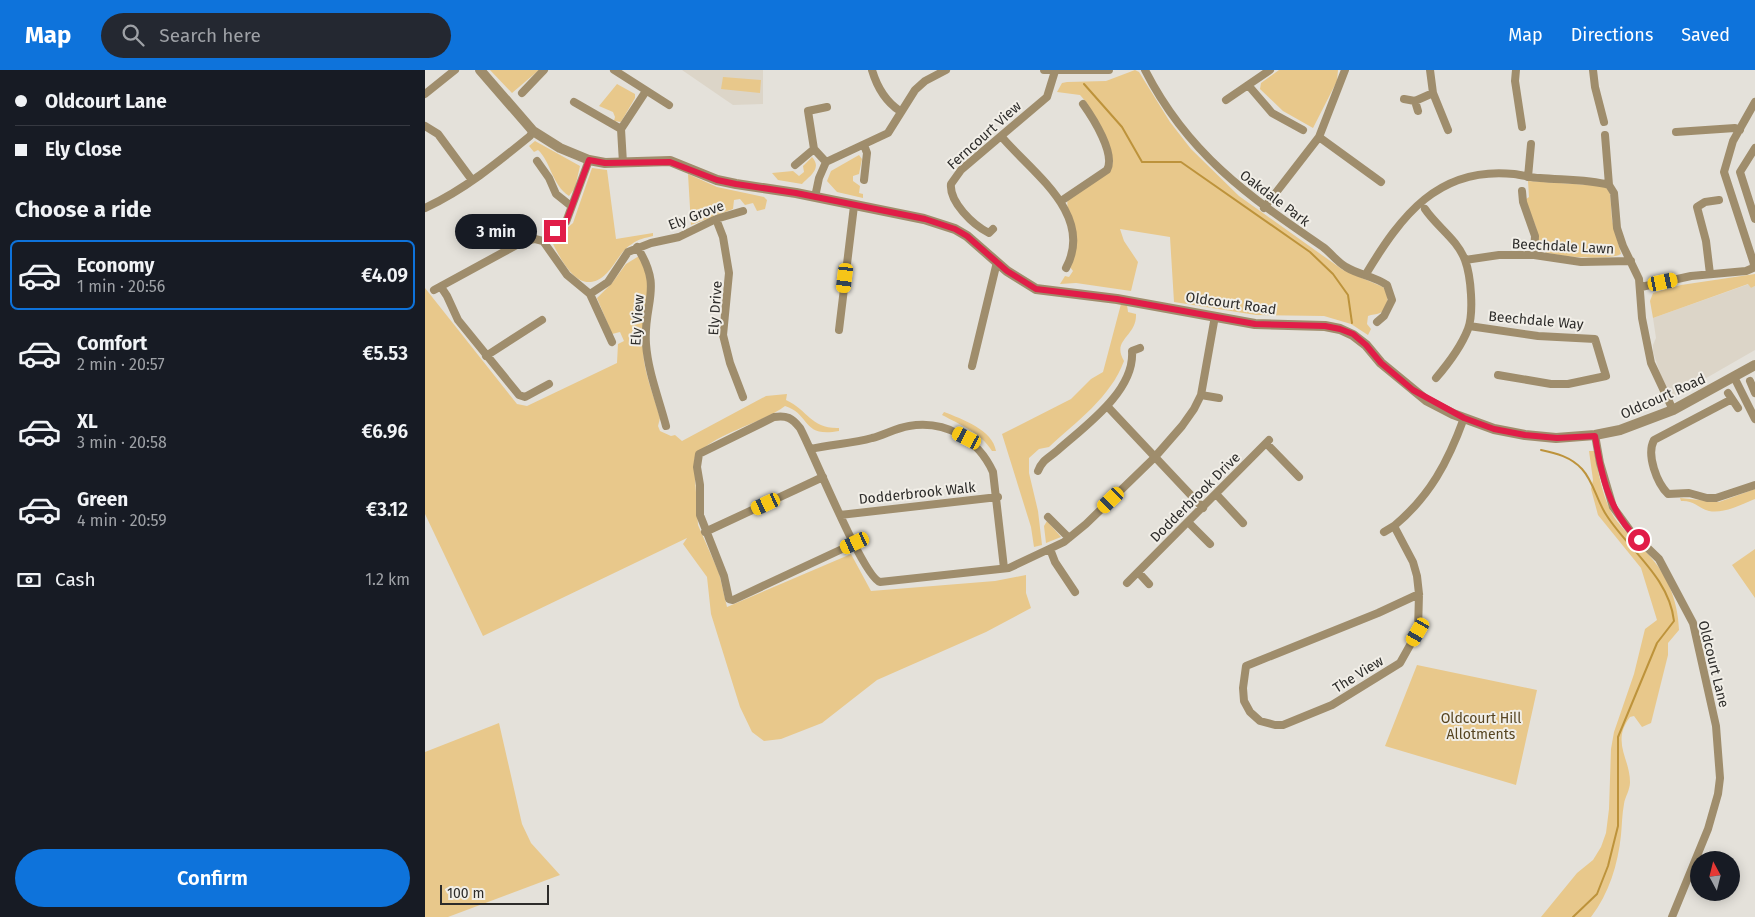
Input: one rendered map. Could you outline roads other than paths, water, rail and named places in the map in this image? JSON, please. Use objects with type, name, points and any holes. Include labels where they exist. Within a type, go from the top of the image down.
[{"type":"street","points":[[425,94],[455,70]]},
{"type":"street","name":"Oldcourt Road","points":[[480,70],[533,131],[560,148],[589,160],[623,163],[670,162],[717,180],[925,219],[955,229],[967,236],[1007,271],[1036,289],[1117,299],[1255,324],[1325,326],[1340,329],[1353,334],[1366,345],[1381,363],[1413,390],[1464,418],[1494,429],[1525,435],[1557,438],[1595,436],[1641,423],[1673,410],[1755,365]]},
{"type":"street","points":[[522,93],[544,70]]},
{"type":"street","points":[[615,70],[646,92],[669,105]]},
{"type":"street","points":[[872,70],[876,84],[885,98],[901,111]]},
{"type":"street","points":[[815,197],[819,178],[826,162],[864,146],[888,133],[915,90],[946,70]]},
{"type":"street","points":[[1044,70],[1109,70]]},
{"type":"street","name":"Oakdale Park","points":[[1145,70],[1155,90],[1189,137],[1226,176],[1265,208],[1324,248],[1345,266],[1382,281],[1391,290],[1392,300],[1389,308],[1377,322]]},
{"type":"street","points":[[1226,100],[1270,70]]},
{"type":"street","points":[[1265,208],[1319,137],[1345,70]]},
{"type":"street","points":[[1430,70],[1433,93],[1448,130]]},
{"type":"street","points":[[1516,70],[1515,82],[1522,127]]},
{"type":"street","points":[[1593,70],[1595,87],[1604,122]]},
{"type":"street","name":"Ferncourt View","points":[[993,229],[989,233],[966,213],[953,199],[951,184],[961,170],[1047,97],[1055,71]]},
{"type":"street","points":[[1248,85],[1272,113],[1303,130]]},
{"type":"street","points":[[623,163],[621,129],[646,92]]},
{"type":"street","points":[[1404,99],[1415,101],[1433,93]]},
{"type":"street","points":[[1415,101],[1417,111]]},
{"type":"street","points":[[574,102],[621,129]]},
{"type":"street","points":[[1641,286],[1710,274],[1746,271],[1753,268],[1754,264],[1724,172],[1727,156],[1755,102]]},
{"type":"street","points":[[1061,201],[1107,170],[1111,164],[1110,156],[1091,114],[1083,104]]},
{"type":"street","points":[[826,162],[814,149],[808,111],[827,107]]},
{"type":"street","points":[[425,126],[438,134],[472,180]]},
{"type":"street","points":[[1676,132],[1735,128],[1740,130]]},
{"type":"street","points":[[425,208],[472,180],[517,147],[533,131]]},
{"type":"street","points":[[1605,135],[1609,185],[1614,193],[1617,228],[1641,286],[1642,318],[1651,363],[1673,410]]},
{"type":"street","points":[[1001,136],[1061,201],[1069,214],[1073,231],[1071,250],[1066,268]]},
{"type":"street","points":[[1319,137],[1381,182]]},
{"type":"street","points":[[1528,177],[1531,144]]},
{"type":"street","points":[[864,146],[867,153],[864,180]]},
{"type":"street","points":[[1755,148],[1740,172],[1755,218]]},
{"type":"street","points":[[795,165],[814,149]]},
{"type":"street","points":[[543,241],[566,222],[589,160]]},
{"type":"street","points":[[537,161],[549,178],[556,194],[571,206]]},
{"type":"street","points":[[1366,274],[1388,238],[1414,207],[1437,190],[1464,179],[1485,175],[1514,174],[1609,185]]},
{"type":"street","points":[[1522,192],[1523,202],[1535,236],[1534,255]]},
{"type":"street","points":[[1710,274],[1706,241],[1697,207],[1705,202],[1719,200]]},
{"type":"street","points":[[839,330],[854,206]]},
{"type":"street","points":[[1425,209],[1449,235],[1465,260],[1471,296],[1469,326],[1449,363],[1436,378]]},
{"type":"street","name":"Ely Grove","points":[[637,247],[679,237],[716,219],[743,211]]},
{"type":"street","name":"Ely Drive","points":[[716,219],[723,237],[729,273],[723,335],[743,397]]},
{"type":"street","points":[[549,384],[525,398],[519,395],[485,356],[438,289],[524,241],[535,239],[543,241],[567,275],[590,294],[613,342]]},
{"type":"street","points":[[590,294],[608,282],[628,252],[637,247]]},
{"type":"street","name":"Ely View","points":[[637,247],[647,260],[652,279],[646,341],[647,359],[666,426]]},
{"type":"street","name":"Beechdale Lawn","points":[[1465,260],[1499,256],[1534,255],[1581,262],[1631,261]]},
{"type":"street","points":[[972,366],[997,262]]},
{"type":"street","points":[[855,543],[733,600],[729,599],[724,576],[705,532],[700,515],[700,485],[697,466],[699,454],[774,417],[784,415],[793,419],[811,448],[840,514],[875,580],[880,582],[1004,568],[1050,549],[1069,538],[1154,458],[1182,426],[1201,395],[1215,316]]},
{"type":"street","points":[[485,356],[542,320]]},
{"type":"street","name":"Beechdale Way","points":[[1469,326],[1538,336],[1589,338],[1595,340],[1606,376],[1568,384],[1551,384],[1498,375]]},
{"type":"street","points":[[1038,471],[1041,461],[1058,450],[1107,406],[1126,381],[1132,363],[1132,351],[1140,348]]},
{"type":"street","points":[[1734,377],[1755,419]]},
{"type":"street","points":[[1201,395],[1219,398]]},
{"type":"street","points":[[1738,408],[1730,396],[1654,440],[1650,447],[1651,458],[1663,489],[1668,494],[1689,493],[1707,498],[1716,498],[1755,485]]},
{"type":"street","points":[[1107,406],[1203,508]]},
{"type":"street","points":[[1384,532],[1394,526],[1410,511],[1437,478],[1448,460],[1464,418]]},
{"type":"street","points":[[811,448],[872,438],[909,426],[930,425],[947,428],[967,438],[987,458],[993,472],[998,497],[1004,568]]},
{"type":"street","name":"Oldcourt Lane","points":[[1595,436],[1600,463],[1613,507],[1632,533],[1659,559],[1693,623],[1716,726],[1720,778],[1718,794],[1708,829],[1672,917]]},
{"type":"street","name":"Dodderbrook Drive","points":[[1127,583],[1268,442],[1299,477]]},
{"type":"street","points":[[705,532],[823,477]]},
{"type":"street","points":[[1216,494],[1243,523]]},
{"type":"street","name":"Dodderbrook Walk","points":[[840,514],[998,497]]},
{"type":"street","points":[[1048,516],[1069,538]]},
{"type":"street","points":[[1188,522],[1210,544]]},
{"type":"street","name":"The View","points":[[1394,526],[1413,562],[1419,594],[1418,632],[1400,663],[1332,705],[1283,725],[1260,721],[1249,712],[1244,701],[1243,688],[1246,666],[1378,613],[1397,602],[1419,594]]},
{"type":"street","points":[[1050,549],[1055,562],[1075,592]]},
{"type":"street","points":[[1139,572],[1149,584]]},
{"type":"waterway","points":[[1084,84],[1122,127],[1142,162],[1181,162],[1310,252],[1333,274],[1348,295],[1352,323]]},
{"type":"waterway","points":[[1541,450],[1558,454],[1568,459],[1578,465],[1586,474],[1607,516],[1647,565],[1665,591],[1671,605],[1674,621],[1657,643],[1618,737],[1618,826],[1608,866],[1597,894],[1573,917]]},
{"type":"park label","name":"Oldcourt Hill Allotments","points":[[1481,726]]}]
